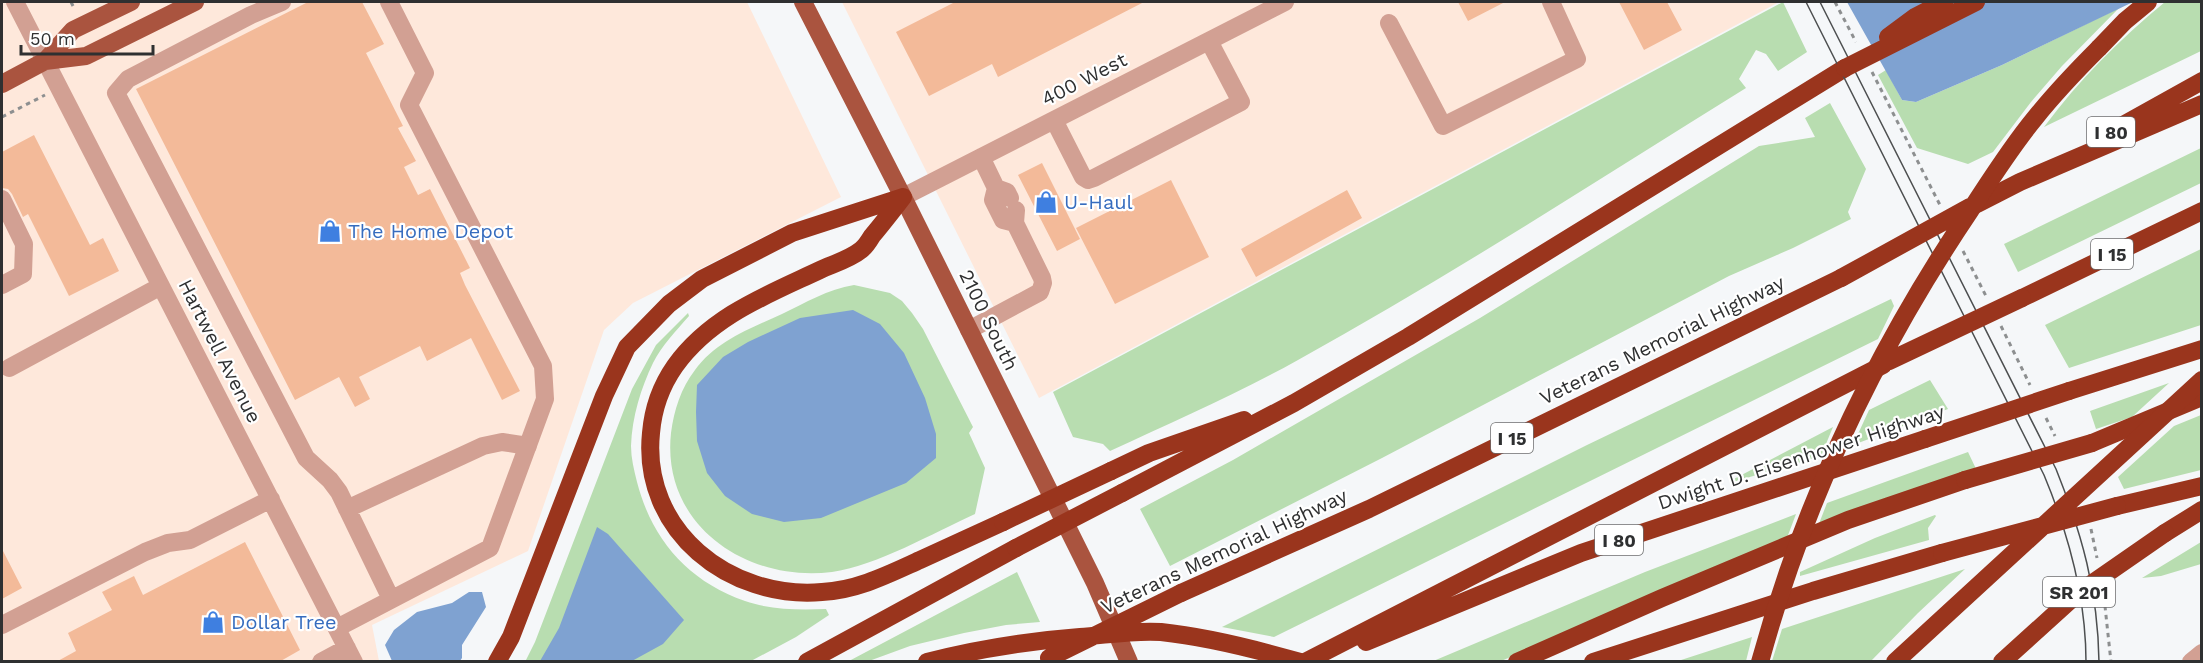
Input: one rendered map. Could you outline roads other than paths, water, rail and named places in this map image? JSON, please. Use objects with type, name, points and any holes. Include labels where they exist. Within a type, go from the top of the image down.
[{"type":"highway","points":[[1845,68],[1909,7],[1918,2]]},
{"type":"highway","points":[[807,662],[1016,548],[1294,403],[1408,337],[1845,68],[1915,17],[1944,2]]},
{"type":"highway","points":[[1845,68],[1976,2]]},
{"type":"highway","points":[[1760,662],[1801,535],[1830,465],[1886,348],[1936,260],[1992,176],[2036,117],[2125,21],[2148,2]]},
{"type":"highway","name":"I 80","points":[[2020,182],[2202,81]]},
{"type":"highway","name":"Veterans Memorial Highway","points":[[1046,660],[1181,593],[1369,509],[1841,278],[2020,182],[2202,104]]},
{"type":"highway","points":[[903,197],[861,250],[724,318],[701,336],[681,359],[662,388],[654,414],[650,448],[656,487],[664,508],[688,543],[707,560],[728,573],[745,581],[790,591],[823,592],[867,583],[1149,453],[1294,403]]},
{"type":"highway","points":[[497,662],[511,637],[604,396],[627,347],[669,304],[702,279],[792,233],[903,197]]},
{"type":"highway","name":"I 15","points":[[1305,662],[1889,361],[2202,211]]},
{"type":"highway","name":"Dwight D. Eisenhower Highway","points":[[1320,662],[1581,553],[2202,349]]},
{"type":"highway","points":[[1895,662],[2202,380]]},
{"type":"highway","points":[[1516,662],[1651,602],[1848,520],[1965,480],[2092,442],[2202,397]]},
{"type":"highway","points":[[1593,662],[1739,614],[1942,554],[2117,506],[2202,486]]},
{"type":"highway","points":[[2166,534],[2202,510]]},
{"type":"highway","points":[[2166,534],[2202,515]]},
{"type":"highway","name":"SR 201","points":[[2002,662],[2077,594],[2166,534]]},
{"type":"highway","points":[[1634,662],[1739,614]]},
{"type":"highway","points":[[927,662],[1017,643],[1100,634],[1161,632],[1251,648],[1300,662]]},
{"type":"main road","points":[[2,84],[45,61],[73,30],[131,2]]},
{"type":"main road","points":[[45,61],[87,56],[195,2]]},
{"type":"main road","name":"2100 South","points":[[803,2],[903,197],[1095,584],[1129,662]]},
{"type":"street","name":"Hartwell Avenue","points":[[15,2],[351,655]]},
{"type":"street","points":[[282,2],[251,15],[128,79],[118,88],[117,98],[306,458],[330,480],[392,599]]},
{"type":"street","points":[[337,628],[490,548],[545,399],[543,366],[409,105],[425,72],[389,2]]},
{"type":"street","name":"400 West","points":[[903,197],[1285,2]]},
{"type":"street","points":[[1389,23],[1443,126],[1577,58],[1551,2]]},
{"type":"street","points":[[1054,120],[1083,177],[1088,180],[1094,178],[1241,102],[1209,41]]},
{"type":"street","points":[[969,330],[1040,292],[1043,283],[1009,204],[981,157]]},
{"type":"street","points":[[2,199],[24,244],[23,274],[2,285]]},
{"type":"street","points":[[9,368],[161,286]]},
{"type":"street","points":[[347,509],[483,446],[502,442],[528,446]]},
{"type":"street","points":[[2,625],[145,552],[168,543],[190,540],[271,499]]},
{"type":"street","points":[[2191,662],[2202,652]]},
{"type":"street","points":[[321,662],[351,655]]},
{"type":"water","points":[[1847,2],[2133,2],[2002,65],[1916,102],[1902,100]]},
{"type":"water","points":[[853,310],[880,324],[904,353],[925,398],[936,434],[936,458],[906,483],[821,518],[784,522],[752,514],[725,496],[707,473],[697,441],[697,385],[723,357],[748,342],[800,318]]},
{"type":"water","points":[[597,527],[608,534],[684,620],[663,644],[632,661],[540,661],[559,628]]},
{"type":"water","points":[[469,592],[482,592],[486,607],[462,645],[460,661],[392,661],[385,645],[394,630],[417,612],[452,603]]},
{"type":"tram line","points":[[1806,2],[2044,475],[2061,520],[2074,566],[2083,613],[2086,662]]},
{"type":"tram line","points":[[1820,2],[2056,469],[2074,517],[2087,563],[2096,611],[2099,662]]},
{"type":"place","name":"U-Haul","points":[[1046,202]]},
{"type":"place","name":"The Home Depot","points":[[330,231]]},
{"type":"place","name":"Dollar Tree","points":[[213,622]]}]
